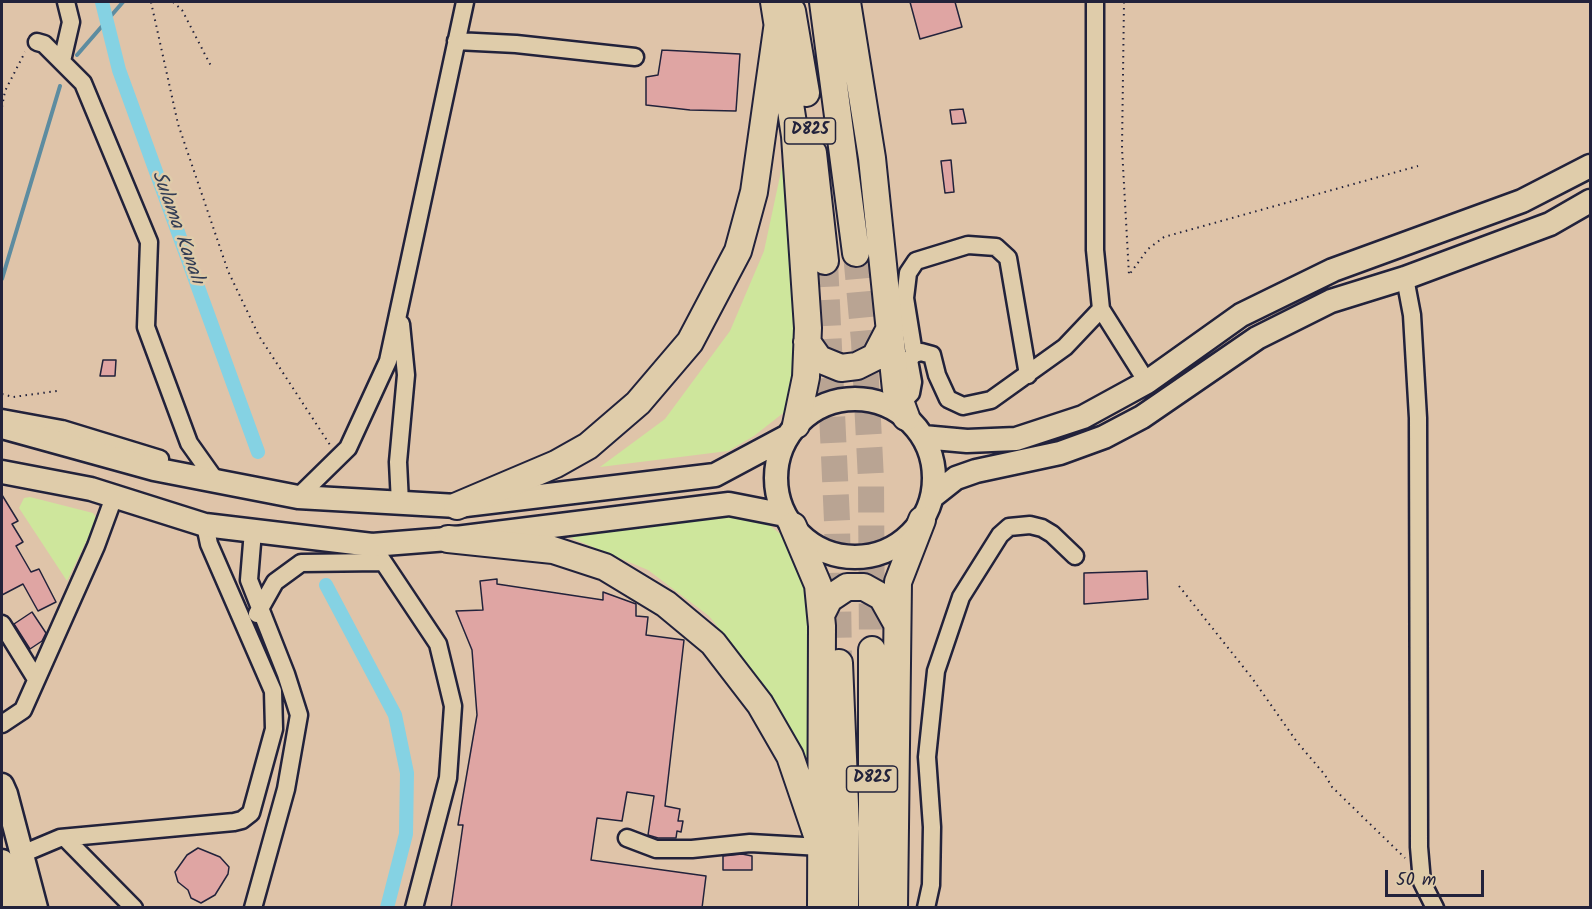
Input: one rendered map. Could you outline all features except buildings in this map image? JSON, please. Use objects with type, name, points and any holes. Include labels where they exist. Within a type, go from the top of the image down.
[{"type":"highway","name":"D825","points":[[823,2],[855,252]]},
{"type":"highway","points":[[847,2],[872,158],[888,332],[896,390],[904,410]]},
{"type":"highway","name":"D825","points":[[781,8],[801,50],[825,261]]},
{"type":"highway","points":[[781,8],[795,136],[807,342],[806,377],[792,430]]},
{"type":"highway","points":[[457,506],[556,464],[588,446],[638,403],[690,342],[738,250],[754,192],[781,8]]},
{"type":"highway","points":[[807,342],[819,359],[841,368],[857,366],[875,357],[888,332]]},
{"type":"highway","points":[[894,908],[898,582],[927,509]]},
{"type":"highway","points":[[789,521],[818,585],[821,615],[820,908]]},
{"type":"highway","points":[[448,539],[553,550],[605,567],[666,604],[713,643],[760,704],[789,756],[821,847]]},
{"type":"highway","points":[[821,615],[830,599],[847,587],[864,587],[882,597],[896,622]]},
{"type":"highway","name":"D825","points":[[872,650],[872,908]]},
{"type":"highway","name":"D825","points":[[839,663],[846,828],[845,908]]},
{"type":"main road","points":[[923,436],[967,441],[1016,439],[1083,417],[1147,382],[1241,315],[1333,270],[1522,201],[1590,166]]},
{"type":"main road","points":[[792,430],[779,455],[776,475],[778,496],[789,521],[811,544],[834,554],[859,557],[884,552],[905,539],[927,509],[956,478],[976,471],[1059,453],[1104,437],[1142,417],[1257,338],[1331,301],[1405,278],[1550,224],[1590,201]]},
{"type":"main road","points":[[2,427],[154,469],[213,477],[298,497],[457,506],[715,475],[792,430],[815,409],[846,400],[862,399],[904,410],[923,436],[931,456],[934,477],[927,509]]},
{"type":"main road","points":[[2,472],[91,489],[205,525],[253,531],[378,554],[448,539],[729,504],[789,521]]},
{"type":"main road","points":[[2,785],[6,794],[14,908]]},
{"type":"main road","points":[[12,858],[36,908]]},
{"type":"street","points":[[62,61],[71,22],[66,2]]},
{"type":"street","points":[[298,497],[348,448],[388,361],[465,2]]},
{"type":"street","points":[[1095,2],[1095,250],[1101,309],[1147,382]]},
{"type":"street","points":[[456,41],[516,44],[635,57]]},
{"type":"street","points":[[37,42],[44,44],[83,83],[149,242],[146,327],[189,443],[213,477]]},
{"type":"street","points":[[914,354],[904,298],[908,273],[916,261],[968,245],[996,247],[1008,258],[1028,375]]},
{"type":"street","points":[[1405,278],[1412,315],[1418,409],[1421,908]]},
{"type":"street","points":[[399,308],[406,375],[398,462],[400,503]]},
{"type":"street","points":[[904,410],[911,393],[913,381],[909,360],[914,354],[921,352],[932,355],[937,375],[948,399],[963,406],[991,400],[1065,347],[1101,309]]},
{"type":"street","points":[[2,417],[62,429],[213,477]]},
{"type":"street","points":[[2,724],[24,710],[96,546],[114,497]]},
{"type":"street","points":[[12,858],[65,837],[234,822],[247,817],[254,807],[274,729],[273,691],[209,544],[205,525]]},
{"type":"street","points":[[926,908],[932,885],[932,827],[927,757],[936,671],[961,597],[1000,535],[1009,527],[1030,525],[1042,528],[1052,534],[1075,556]]},
{"type":"street","points":[[253,531],[249,580],[286,674],[298,715],[286,789],[253,908]]},
{"type":"street","points":[[249,634],[275,582],[301,563],[378,554],[438,644],[453,706],[448,778],[414,908]]},
{"type":"street","points":[[2,624],[36,679]]},
{"type":"street","points":[[65,837],[134,908]]},
{"type":"street","points":[[627,838],[656,849],[692,849],[750,843],[821,847]]},
{"type":"street","points":[[1421,878],[1435,908]]},
{"type":"path","points":[[151,2],[178,124],[228,271],[259,336],[338,457]]},
{"type":"path","points":[[173,2],[182,10],[211,66]]},
{"type":"path","points":[[1124,2],[1122,148],[1129,275],[1148,249],[1164,237],[1418,166]]},
{"type":"path","points":[[2,107],[5,91],[28,47],[37,42]]},
{"type":"path","points":[[2,394],[13,397],[57,391]]},
{"type":"path","points":[[1179,586],[1337,794],[1421,878]]},
{"type":"green space","points":[[786,148],[800,386],[792,406],[754,436],[728,451],[600,467],[665,419],[730,331],[764,251]]},
{"type":"green space","points":[[30,497],[93,513],[97,519],[67,581],[19,508],[24,498]]},
{"type":"green space","points":[[747,515],[767,523],[784,537],[808,590],[811,784],[779,713],[751,668],[709,616],[648,570],[564,535]]},
{"type":"waterway","name":"Sulama Kanalı","points":[[102,2],[119,70],[258,452]]},
{"type":"waterway","points":[[77,55],[123,2]]},
{"type":"waterway","points":[[2,279],[60,86]]},
{"type":"waterway","name":"Sulama Kanalı","points":[[326,585],[395,715],[407,773],[406,834],[387,908]]},
{"type":"tunnel","points":[[856,253],[864,341],[871,480],[872,650]]},
{"type":"tunnel","points":[[825,261],[837,521],[839,663]]}]
